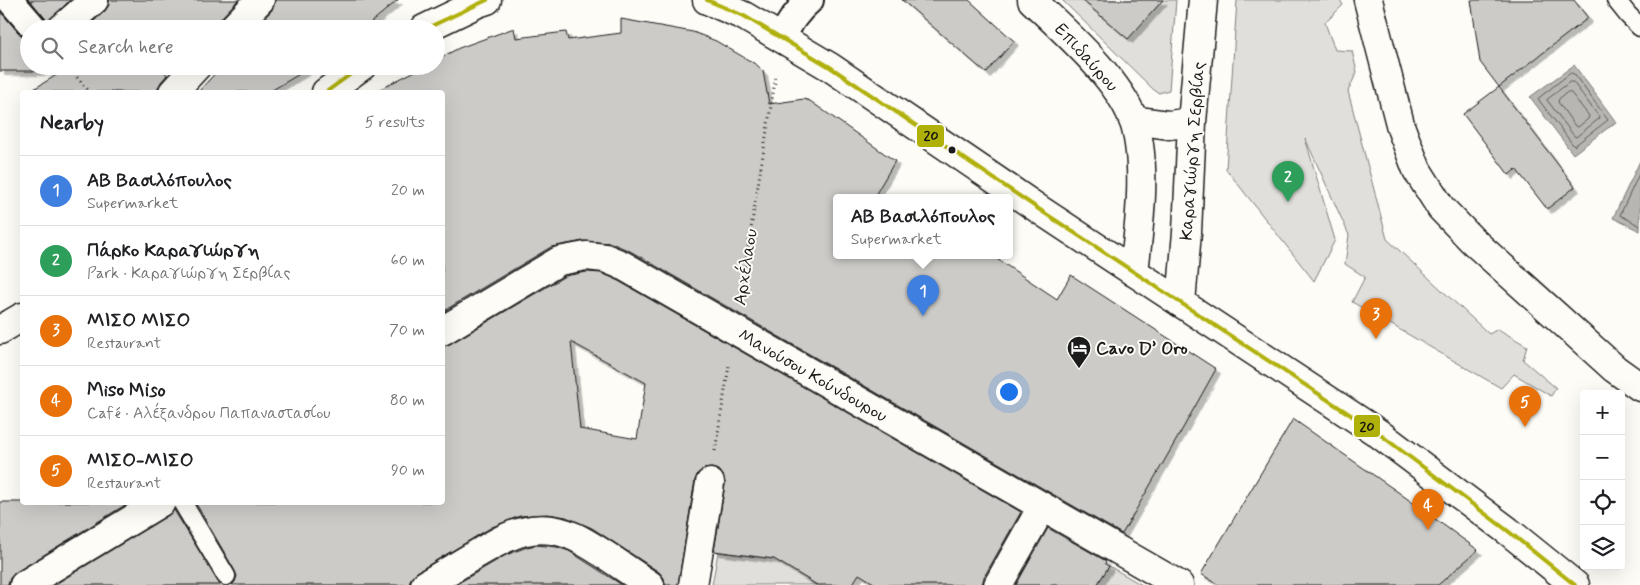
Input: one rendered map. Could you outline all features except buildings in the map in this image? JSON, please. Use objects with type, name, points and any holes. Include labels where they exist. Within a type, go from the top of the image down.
[{"type":"street","points":[[10,0],[27,20]]},
{"type":"street","points":[[71,20],[94,0]]},
{"type":"street","points":[[241,20],[260,0]]},
{"type":"street","points":[[442,20],[478,2],[487,0]]},
{"type":"street","points":[[707,0],[744,16],[830,67],[1040,210],[1378,433],[1515,536],[1575,585]]},
{"type":"street","points":[[782,37],[790,21],[800,8],[810,0]]},
{"type":"street","name":"Επιδαύρου","points":[[1032,0],[1115,85],[1134,120],[1140,151],[1138,230],[1134,272]]},
{"type":"street","name":"Καραγιώργη Σερβίας","points":[[1181,303],[1187,232],[1192,122],[1203,0]]},
{"type":"street","points":[[1368,0],[1401,128],[1417,170],[1441,208],[1472,240],[1615,369],[1640,387]]},
{"type":"street","points":[[175,90],[188,75]]},
{"type":"street","points":[[329,90],[350,75]]},
{"type":"street","points":[[1134,120],[1169,125],[1192,122]]},
{"type":"street","name":"Μανούσου Κούνδουρου","points":[[445,329],[551,265],[568,258],[586,256],[605,258],[622,265],[1179,585]]},
{"type":"street","points":[[0,330],[20,318]]},
{"type":"street","points":[[693,585],[710,483]]},
{"type":"street","points":[[24,585],[156,505]]},
{"type":"street","points":[[998,585],[1042,507]]},
{"type":"street","points":[[425,585],[500,539],[532,529],[554,531],[576,538],[650,585]]},
{"type":"lane","points":[[1616,0],[1640,27]]},
{"type":"lane","points":[[184,505],[226,576]]},
{"type":"path","name":"Αρχέλαου","points":[[710,483],[782,37]]},
{"type":"path","points":[[75,75],[88,90]]},
{"type":"shaded area","points":[[1062,0],[1176,0],[1169,90],[1159,93],[1154,90]]},
{"type":"shaded area","points":[[1237,0],[1340,0],[1343,5],[1325,23],[1335,50],[1352,51],[1357,72],[1348,91],[1387,239],[1489,334],[1498,329],[1527,346],[1523,360],[1556,388],[1551,396],[1514,374],[1501,388],[1352,302],[1365,277],[1345,264],[1349,235],[1305,138],[1335,240],[1314,281],[1226,169]]},
{"type":"shaded area","points":[[718,552],[774,559],[817,585],[712,585]]},
{"type":"shaded area","points":[[1109,566],[1142,585],[1097,585]]},
{"type":"water","points":[[1574,65],[1616,122],[1573,154],[1530,97]]},
{"type":"water","points":[[1640,161],[1640,231],[1613,218]]},
{"type":"transit line","name":"20","points":[[444,20],[487,0]]},
{"type":"transit line","name":"20","points":[[707,0],[744,16],[830,67],[1040,210],[1378,433],[1508,531],[1575,585]]},
{"type":"transit line","name":"20","points":[[329,90],[350,75]]},
{"type":"place","name":"Πάρκο Καραγιώργη","points":[[1288,202]]},
{"type":"place","name":"ΑΒ Βασιλόπουλος","points":[[923,316]]},
{"type":"place","name":"ΜΙΣΟ ΜΙΣΟ","points":[[1376,339]]},
{"type":"place","name":"Cavo D’ Oro","points":[[1079,369]]},
{"type":"place","name":"ΜΙΣΟ-ΜΙΣΟ","points":[[1525,427]]},
{"type":"place","name":"Miso Miso","points":[[1428,530]]}]
